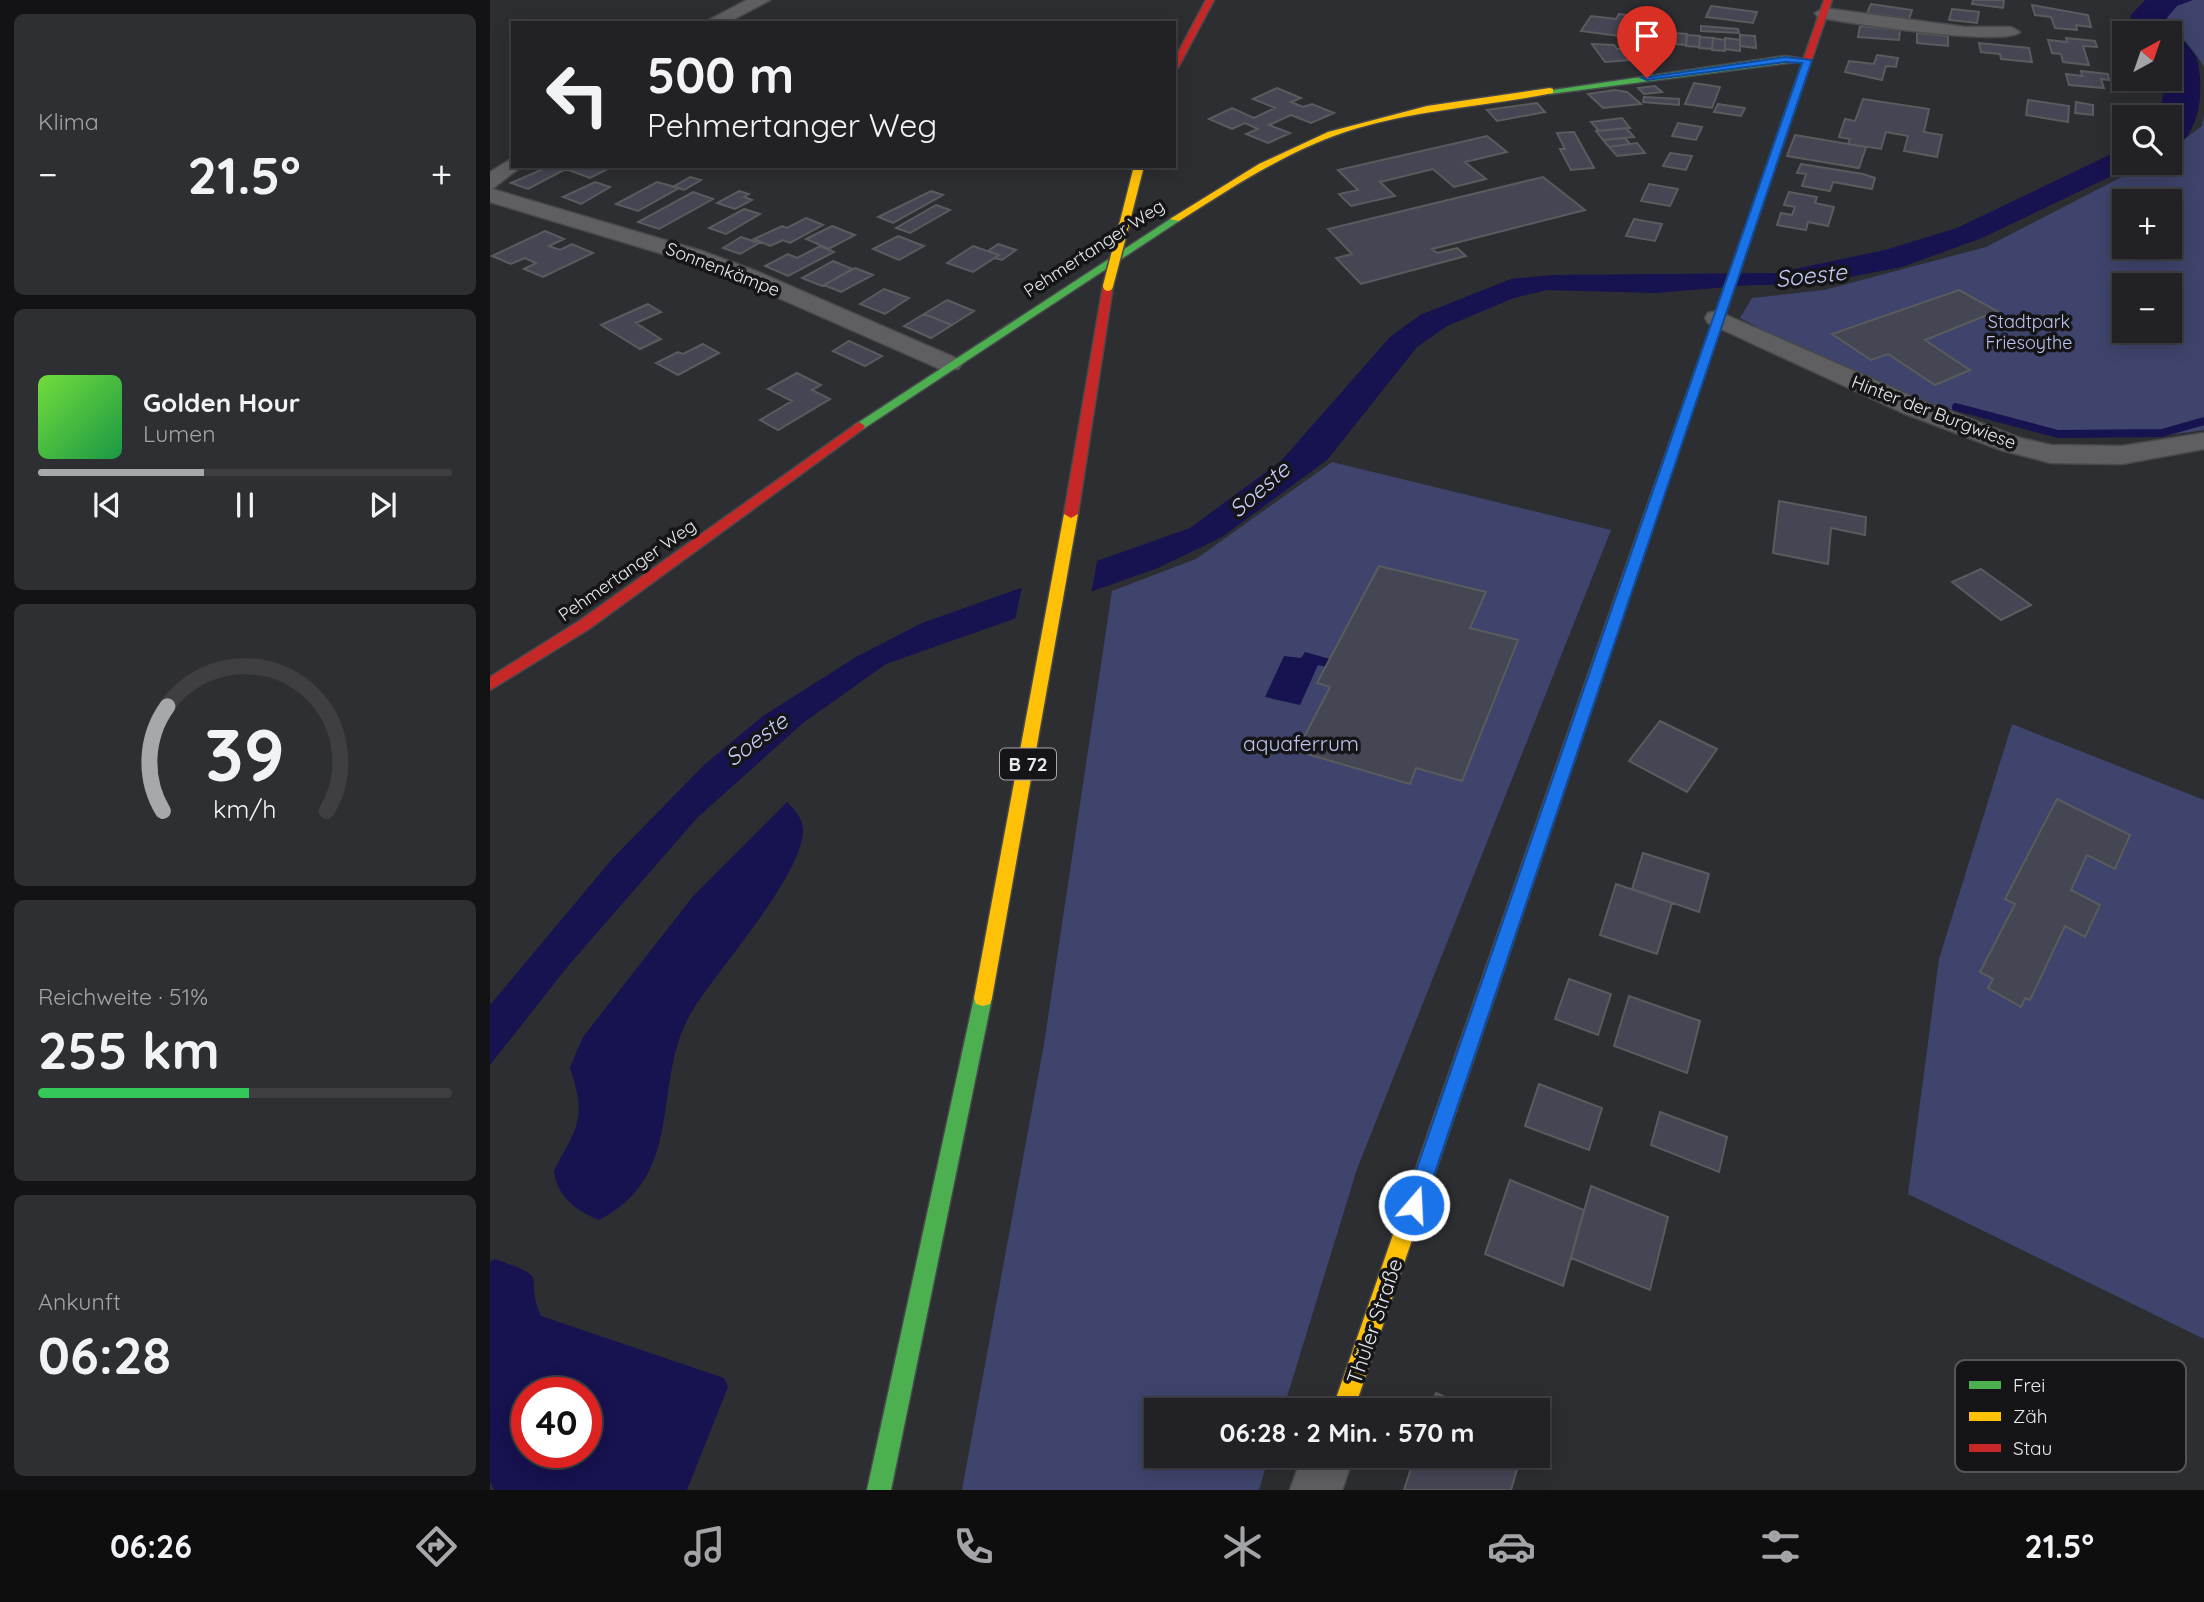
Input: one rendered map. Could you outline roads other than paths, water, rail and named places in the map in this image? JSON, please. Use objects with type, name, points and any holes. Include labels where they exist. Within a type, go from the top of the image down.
[{"type":"main road","points":[[1176,64],[1209,0]]},
{"type":"main road","name":"Thüler Straße","points":[[1347,1398],[1826,6]]},
{"type":"main road","name":"Pehmertanger Weg","points":[[490,684],[584,625],[874,415],[949,364],[1241,178],[1353,126],[1463,102],[1771,61],[1807,60]]},
{"type":"main road","name":"B 72","points":[[879,1490],[900,1404],[1002,913],[1067,547],[1108,286],[1138,168]]},
{"type":"street","points":[[716,21],[761,0]]},
{"type":"street","points":[[1826,6],[1965,32],[2011,33]]},
{"type":"street","points":[[490,183],[511,166]]},
{"type":"street","name":"Sonnenkämpe","points":[[490,195],[694,256],[748,276],[949,364]]},
{"type":"street","name":"Hinter der Burgwiese","points":[[1722,306],[1913,407],[2011,444],[2051,454],[2122,455],[2204,441]]},
{"type":"street","points":[[1316,1490],[1324,1468]]},
{"type":"water","points":[[2145,0],[2193,0],[2177,6],[2166,21],[2133,21],[2130,16]]},
{"type":"water","points":[[2182,39],[2197,58],[2200,96],[2194,122],[2182,142],[2182,105],[2161,105],[2164,91],[2182,91]]},
{"type":"water","name":"Soeste","points":[[2112,154],[2114,175],[1982,238],[1902,267],[1808,285],[1751,285],[1656,293],[1547,290],[1514,298],[1447,326],[1417,347],[1327,460],[1222,537],[1158,568],[886,664],[803,723],[697,818],[568,966],[490,1065],[490,1005],[613,858],[704,765],[763,716],[856,657],[922,623],[1190,528],[1281,461],[1390,337],[1420,315],[1511,279],[1553,275],[1776,273],[1885,250],[1957,228]]},
{"type":"water","points":[[1305,652],[1330,659],[1326,667],[1318,665],[1300,705],[1265,697],[1284,656],[1301,658]]},
{"type":"water","points":[[787,802],[797,814],[803,828],[800,846],[791,869],[759,919],[694,1008],[680,1036],[657,1151],[646,1177],[627,1200],[599,1220],[575,1207],[563,1195],[554,1171],[577,1121],[578,1099],[570,1067],[583,1037],[694,895]]},
{"type":"water","points":[[495,1259],[531,1275],[541,1316],[724,1378],[728,1387],[687,1490],[494,1490],[490,1481],[490,1262]]},
{"type":"waterway","points":[[1956,407],[2058,434],[2162,433],[2204,421]]},
{"type":"park label","name":"Stadtpark Friesoythe","points":[[2029,331]]},
{"type":"park label","name":"aquaferrum","points":[[1301,743]]}]
